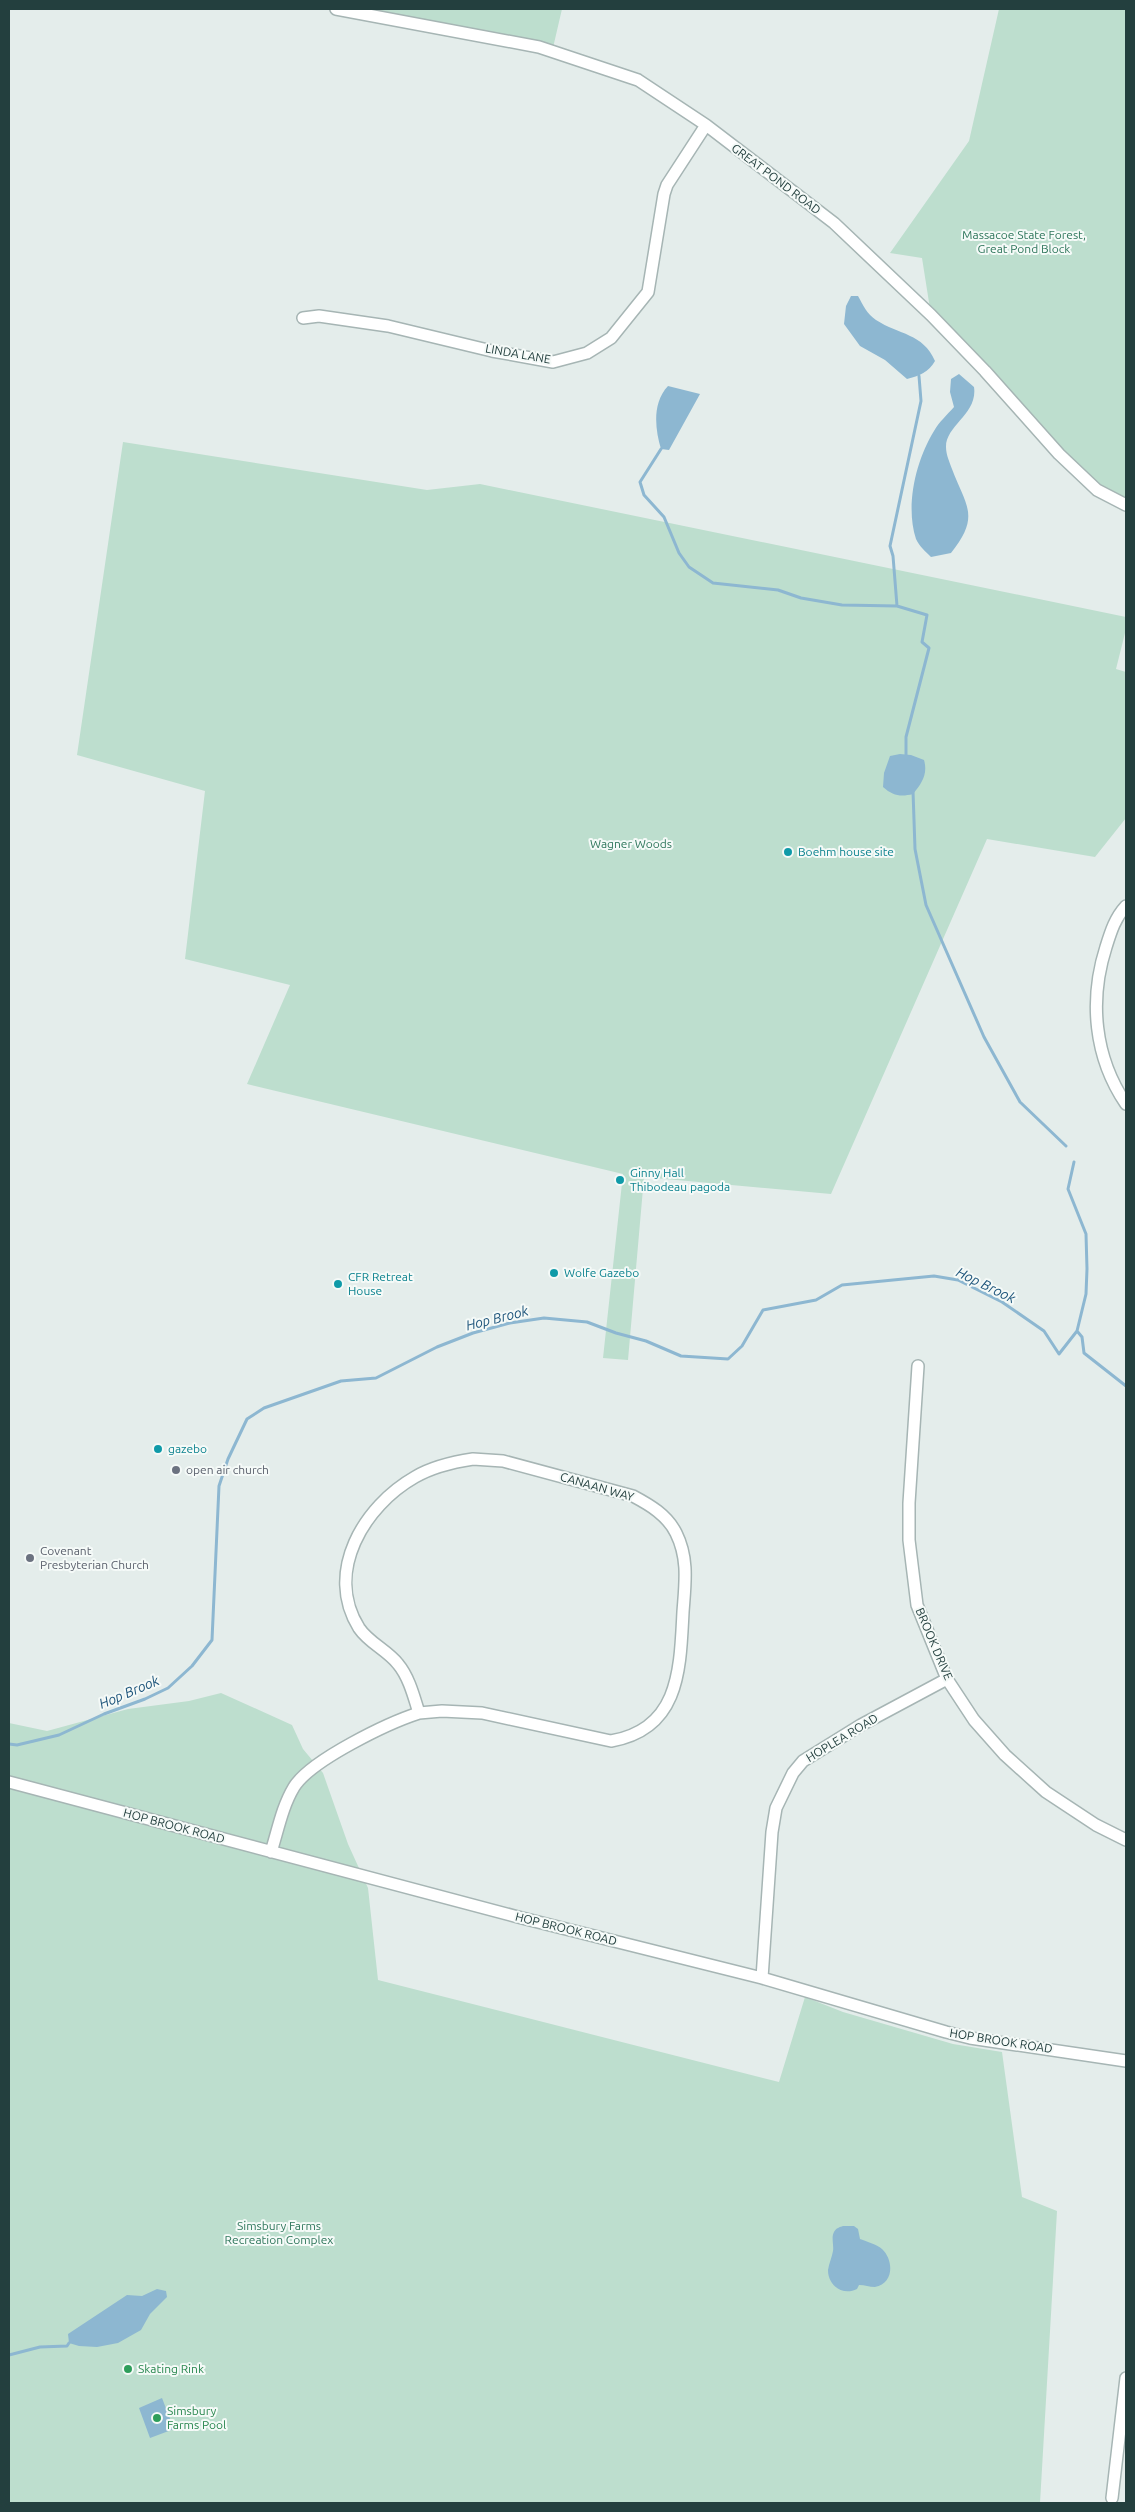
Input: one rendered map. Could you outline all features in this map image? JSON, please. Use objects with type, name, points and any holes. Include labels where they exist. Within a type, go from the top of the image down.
[{"type":"street","name":"GREAT POND ROAD","points":[[336,9],[539,47],[638,80],[706,125],[834,223],[938,322],[985,371],[1059,454],[1097,490],[1126,505]]},
{"type":"street","name":"LINDA LANE","points":[[303,318],[319,316],[388,326],[553,362],[587,353],[611,338],[648,292],[667,185],[706,125]]},
{"type":"street","points":[[1126,906],[1115,921],[1100,964],[1095,1004],[1101,1051],[1126,1104]]},
{"type":"street","name":"BROOK DRIVE","points":[[918,1366],[909,1503],[909,1540],[917,1605],[947,1679],[974,1720],[999,1748],[1046,1792],[1096,1825],[1126,1840]]},
{"type":"street","name":"CANAAN WAY","points":[[271,1852],[284,1806],[295,1785],[336,1753],[398,1720],[418,1713],[442,1711],[482,1713],[611,1741],[631,1738],[644,1731],[664,1709],[673,1691],[681,1647],[686,1560],[675,1530],[666,1518],[651,1506],[633,1496],[527,1467],[488,1460],[459,1461],[416,1476],[388,1496],[375,1509],[355,1541],[348,1559],[346,1578],[347,1597],[360,1629],[399,1664],[410,1686],[418,1713]]},
{"type":"street","name":"HOPLEA ROAD","points":[[762,1978],[772,1832],[776,1808],[793,1773],[803,1761],[861,1725],[947,1679]]},
{"type":"street","name":"HOP BROOK ROAD","points":[[9,1782],[518,1918],[762,1978],[910,2023],[970,2038],[1126,2061]]},
{"type":"street","points":[[1112,2498],[1126,2378]]},
{"type":"green space","points":[[336,9],[562,9],[552,52]]},
{"type":"green space","name":"Massacoe State Forest, Great Pond Block","points":[[999,9],[1126,9],[1126,505],[1097,490],[931,315],[922,258],[890,253],[969,141]]},
{"type":"green space","name":"Wagner Woods","points":[[123,442],[427,490],[480,484],[1126,617],[1126,629],[1116,669],[1126,672],[1126,818],[1095,857],[987,839],[831,1194],[644,1177],[628,1360],[603,1358],[623,1174],[247,1084],[290,985],[185,959],[205,791],[77,755]]},
{"type":"green space","name":"Simsbury Farms Recreation Complex","points":[[221,1693],[292,1725],[303,1749],[323,1773],[348,1844],[368,1888],[378,1980],[779,2082],[805,1997],[843,2012],[953,2044],[1002,2052],[1022,2197],[1057,2211],[1040,2503],[9,2503],[9,1723],[47,1731],[128,1709],[189,1701]]},
{"type":"water","points":[[851,296],[858,296],[873,318],[924,345],[935,361],[930,368],[920,375],[907,379],[885,360],[860,346],[844,324],[846,306]]},
{"type":"water","points":[[959,374],[974,387],[974,396],[967,412],[947,439],[946,450],[966,503],[968,520],[966,530],[951,553],[931,557],[916,539],[912,512],[914,484],[922,455],[934,431],[954,407],[950,392],[951,379]]},
{"type":"water","points":[[668,386],[700,394],[669,450],[661,449],[656,425],[659,400]]},
{"type":"water","points":[[900,754],[911,755],[924,760],[925,770],[923,778],[913,794],[897,795],[883,787],[884,773],[890,756]]},
{"type":"water","points":[[843,2226],[854,2226],[858,2229],[860,2239],[878,2246],[886,2254],[889,2259],[890,2271],[889,2277],[881,2285],[875,2287],[859,2285],[857,2289],[847,2291],[833,2285],[828,2270],[833,2251],[833,2234]]},
{"type":"water","points":[[157,2289],[166,2291],[167,2297],[150,2314],[141,2330],[118,2343],[97,2347],[79,2346],[69,2343],[68,2334],[127,2295],[142,2296]]},
{"type":"water","name":"Simsbury Farms Pool","points":[[162,2398],[174,2429],[150,2438],[139,2408]]},
{"type":"waterway","points":[[897,606],[893,556],[890,546],[921,401],[919,376]]},
{"type":"waterway","points":[[661,449],[640,482],[644,495],[664,517],[679,553],[689,567],[713,583],[778,590],[801,598],[842,605],[897,606],[927,615],[922,642],[929,648],[906,737],[906,758]]},
{"type":"waterway","points":[[913,791],[915,849],[926,905],[984,1037],[1020,1102],[1066,1146]]},
{"type":"waterway","points":[[1074,1162],[1068,1189],[1086,1234],[1087,1269],[1086,1294],[1077,1331]]},
{"type":"waterway","name":"Hop Brook","points":[[9,1744],[17,1745],[59,1735],[168,1688],[192,1666],[212,1640],[219,1486],[228,1459],[247,1419],[264,1408],[341,1381],[376,1378],[437,1347],[473,1333],[510,1323],[544,1318],[587,1322],[616,1333],[646,1341],[681,1356],[728,1359],[742,1346],[763,1310],[816,1300],[842,1285],[934,1276],[958,1280],[1002,1302],[1044,1331],[1059,1354],[1077,1331],[1082,1337],[1084,1353],[1126,1386]]},
{"type":"waterway","points":[[9,2355],[40,2347],[67,2346],[69,2343]]},
{"type":"place","name":"Boehm house site","points":[[788,852]]},
{"type":"place","name":"Ginny Hall Thibodeau pagoda","points":[[620,1180]]},
{"type":"place","name":"Wolfe Gazebo","points":[[554,1273]]},
{"type":"place","name":"CFR Retreat House","points":[[338,1284]]},
{"type":"place","name":"gazebo","points":[[158,1449]]},
{"type":"place","name":"open air church","points":[[176,1470]]},
{"type":"place","name":"Covenant Presbyterian Church","points":[[30,1558]]},
{"type":"place","name":"Skating Rink","points":[[128,2369]]},
{"type":"place","name":"Simsbury Farms Pool","points":[[157,2418]]}]
